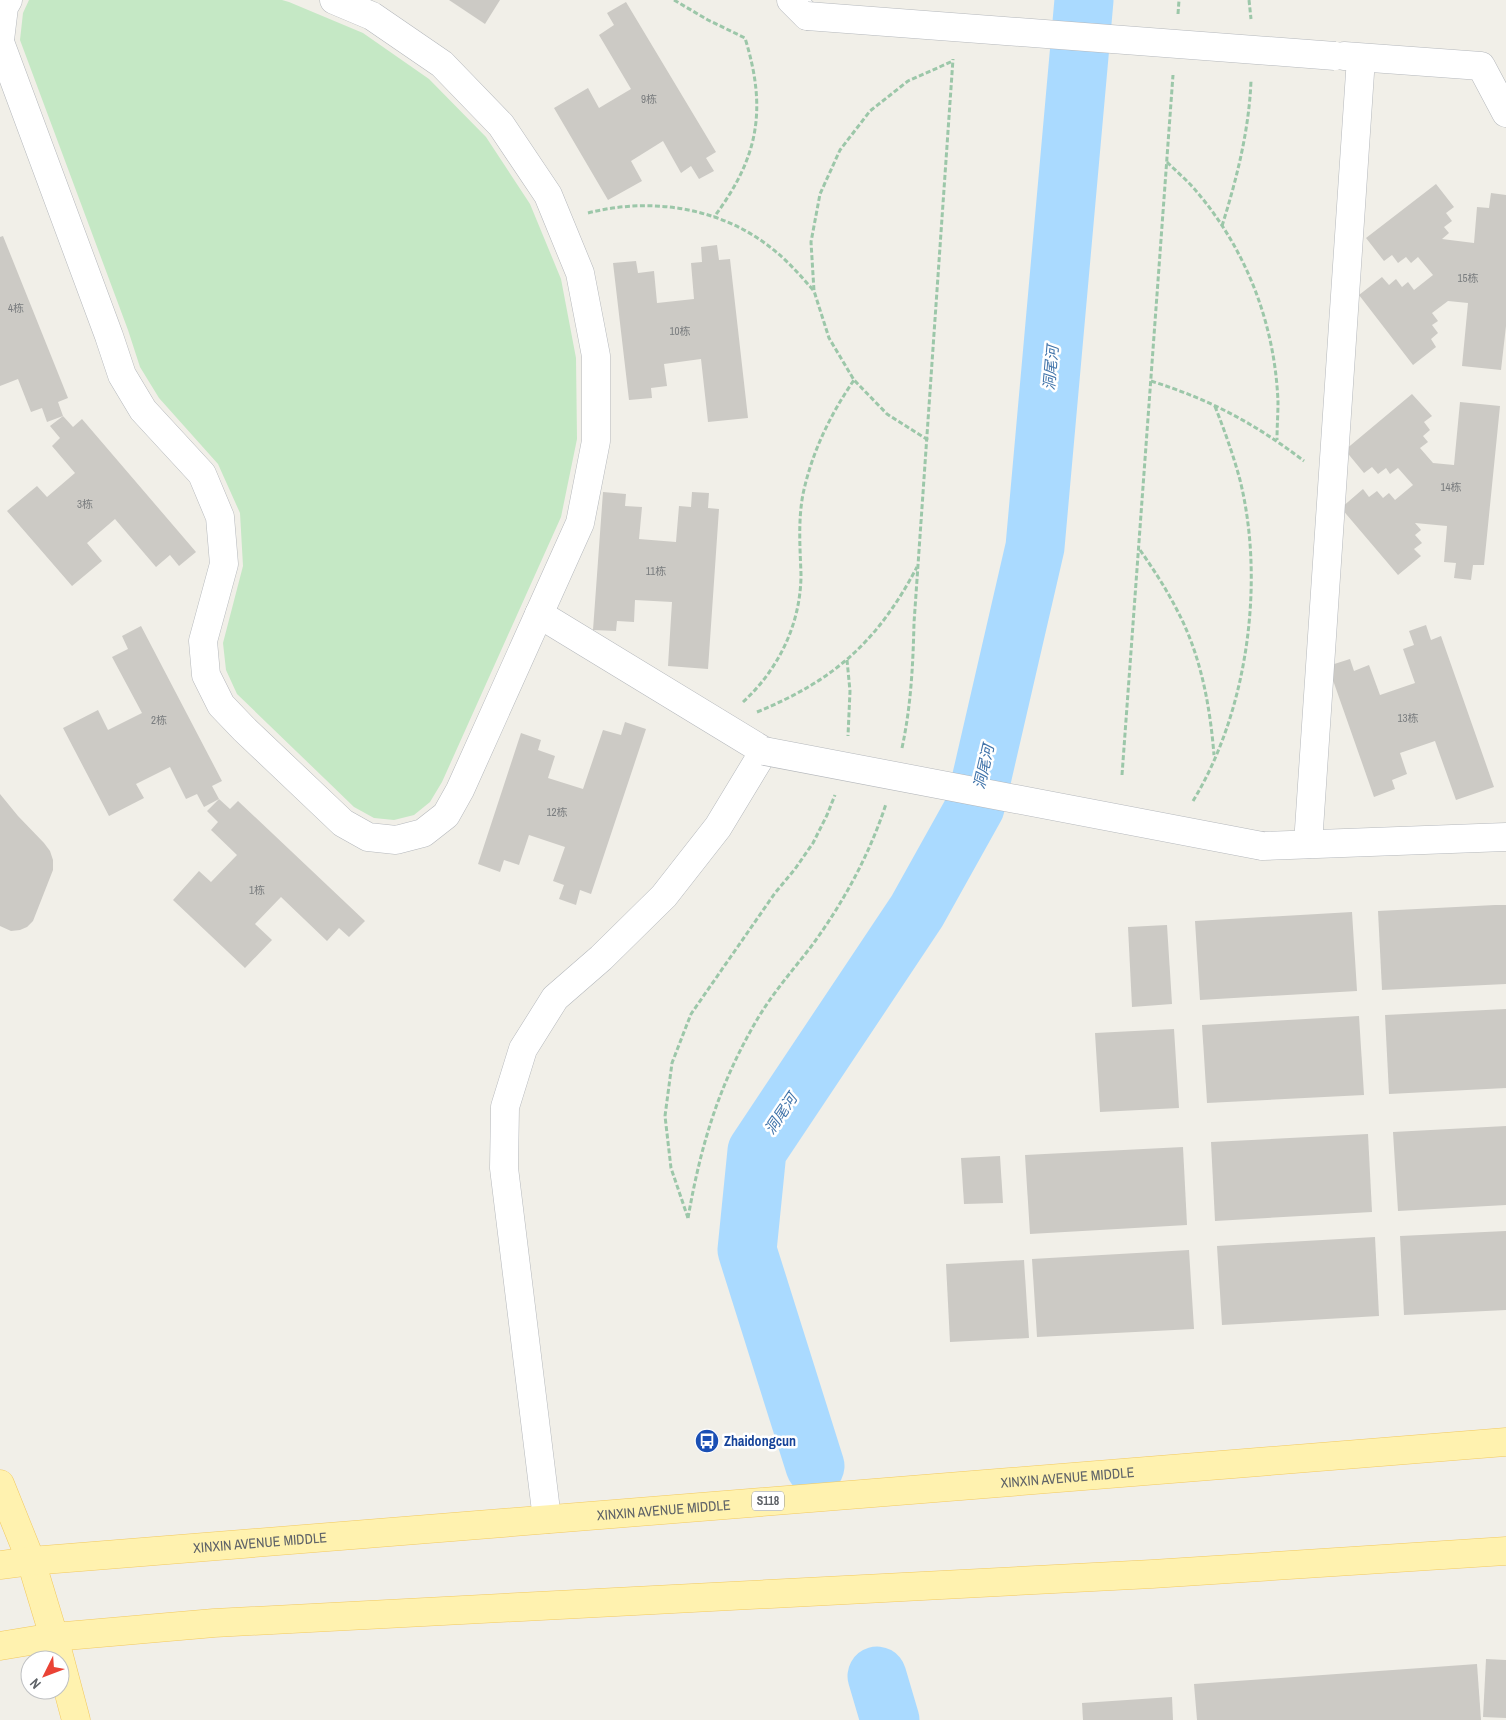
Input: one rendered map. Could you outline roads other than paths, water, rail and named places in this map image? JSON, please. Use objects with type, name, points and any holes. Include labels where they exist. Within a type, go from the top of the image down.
[{"type":"main road","name":"XINXIN AVENUE MIDDLE","points":[[31,1561],[1506,1442]]},
{"type":"main road","points":[[0,1484],[31,1561],[76,1720]]},
{"type":"main road","points":[[0,1646],[54,1637],[214,1623],[1132,1575],[1506,1551]]},
{"type":"main road","name":"S118","points":[[0,1565],[31,1561]]},
{"type":"lane","points":[[8,0],[4,7],[0,41],[122,375],[143,410],[202,474],[220,517],[224,564],[203,641],[206,675],[220,705],[343,823],[368,837],[396,840],[423,832],[446,815],[460,790],[580,523],[596,441],[596,356],[580,274],[548,195],[501,125],[442,64],[372,16],[334,0]]},
{"type":"lane","points":[[799,8],[1348,57],[1481,66],[1506,113]]},
{"type":"lane","points":[[1308,844],[1332,487],[1348,57]]},
{"type":"lane","points":[[539,614],[764,751],[1262,846],[1506,837]]},
{"type":"lane","points":[[547,1519],[504,1168],[505,1107],[523,1049],[556,998],[601,958],[664,896],[718,827],[764,751]]},
{"type":"waterway","name":"洞尾河","points":[[815,1466],[747,1250],[757,1151],[917,911],[975,807],[1035,547],[1084,0]]},
{"type":"waterway","name":"洞尾河","points":[[877,1676],[890,1720]]},
{"type":"place","name":"Zhaidongcun","points":[[707,1441]]}]
